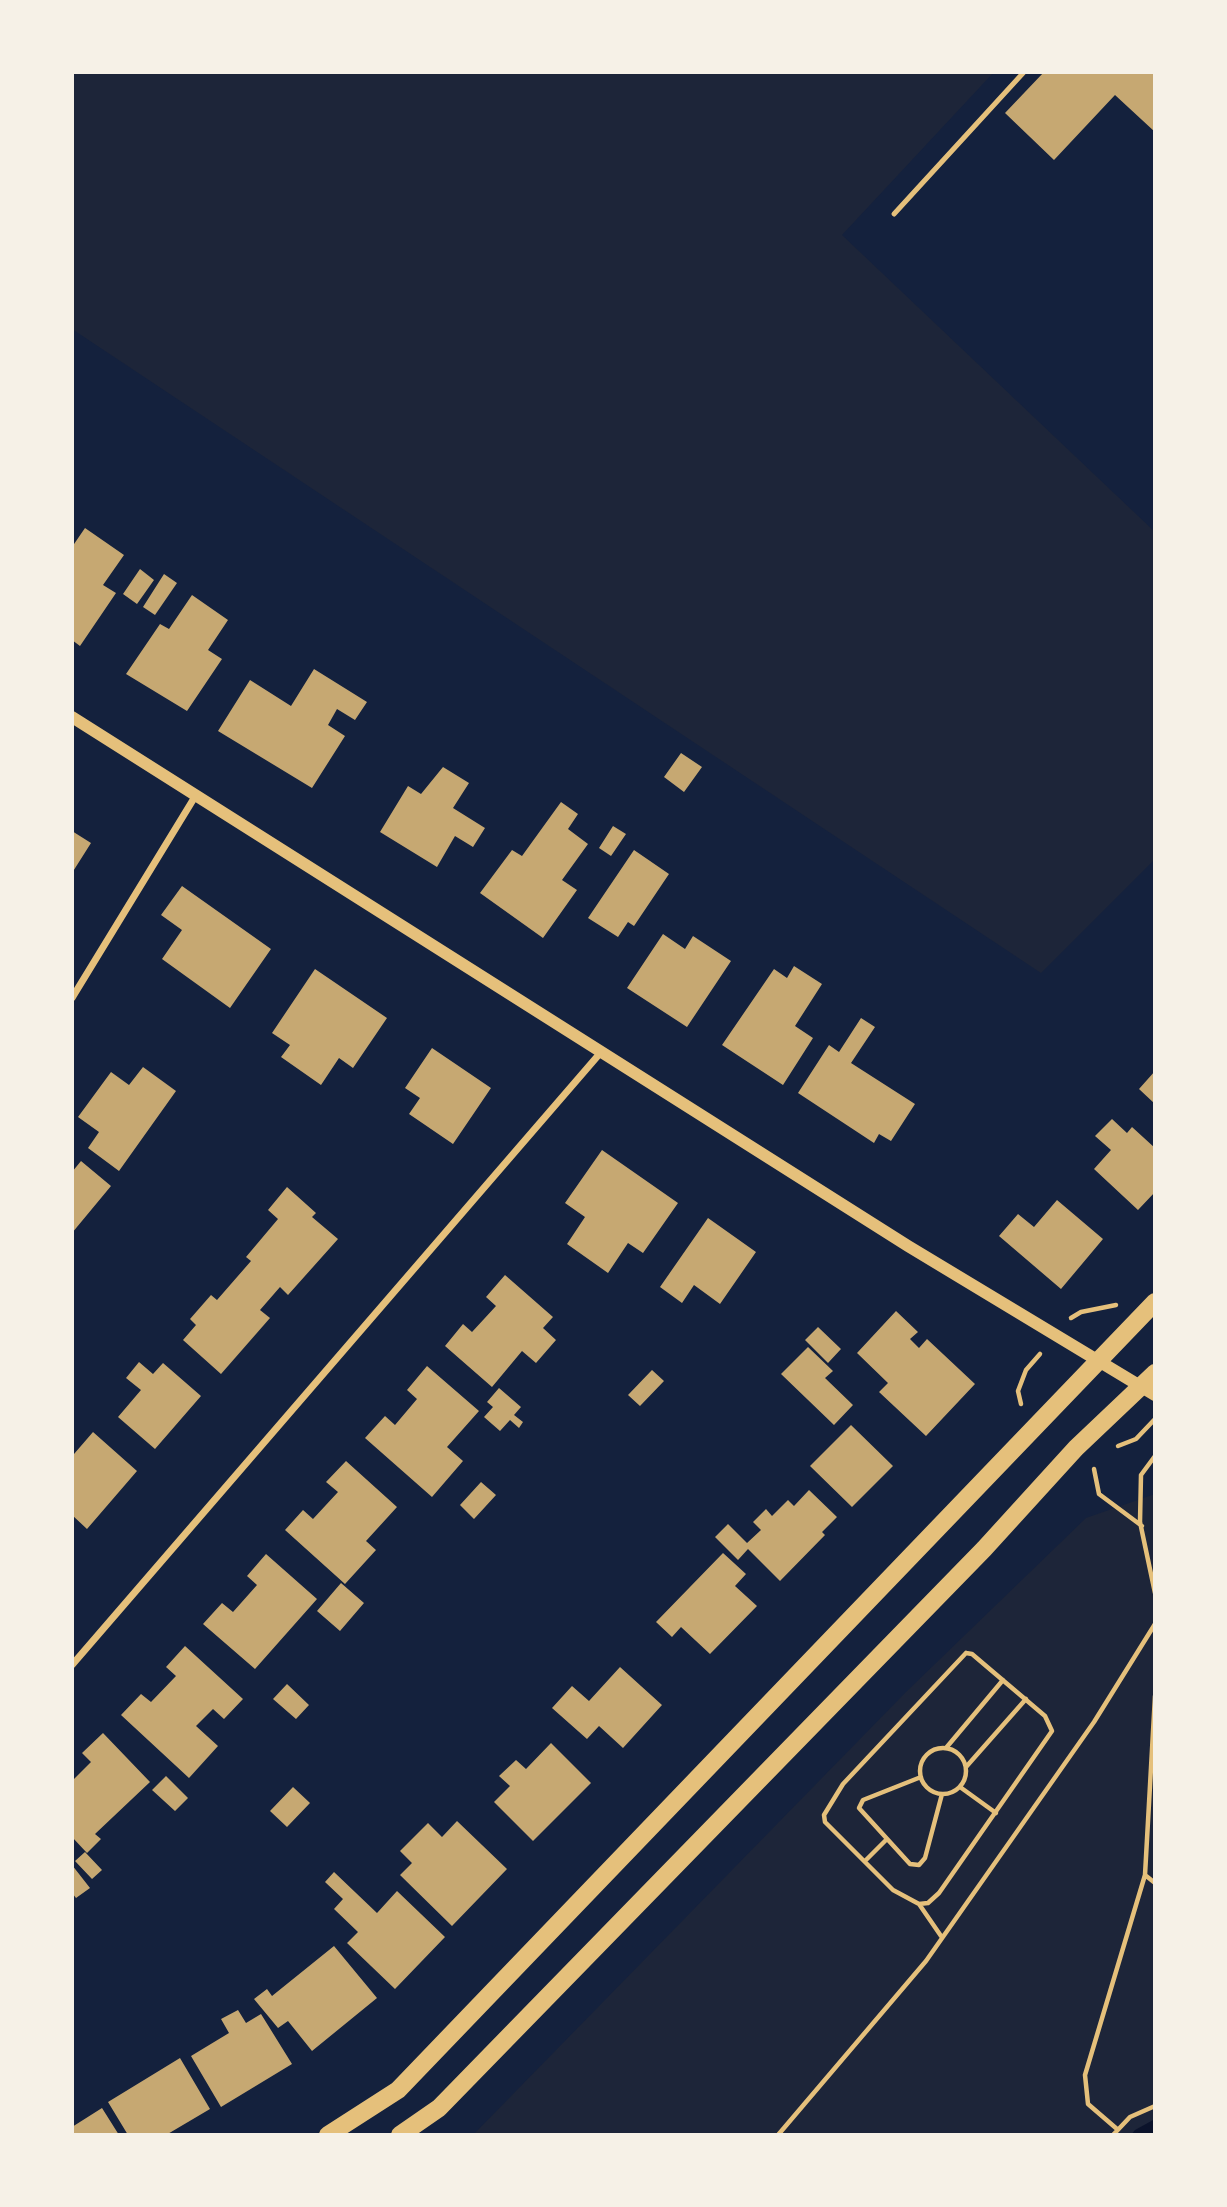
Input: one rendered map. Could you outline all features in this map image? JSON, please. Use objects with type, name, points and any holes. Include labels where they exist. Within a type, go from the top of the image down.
[{"type":"main road","points":[[328,2135],[398,2090],[1155,1302]]},
{"type":"main road","points":[[400,2135],[439,2108],[984,1549],[1076,1448],[1149,1391],[1155,1373]]},
{"type":"street","points":[[72,717],[1098,1363],[1149,1391]]},
{"type":"street","points":[[72,998],[195,795]]},
{"type":"street","points":[[72,1665],[602,1051]]},
{"type":"lane","points":[[894,214],[1024,72]]},
{"type":"path","points":[[1155,1457],[1141,1475],[1142,1527],[1155,1593]]},
{"type":"path","points":[[1094,1469],[1099,1494],[1142,1527]]},
{"type":"path","points":[[778,2135],[926,1961],[1094,1722],[1155,1624]]},
{"type":"path","points":[[919,1904],[928,1903],[939,1893],[1052,1731],[1045,1716],[972,1654],[966,1653],[843,1784],[824,1815],[825,1822],[893,1891],[919,1904],[942,1936]]},
{"type":"path","points":[[946,1748],[960,1754],[967,1774],[960,1787],[942,1794],[930,1790],[921,1777],[922,1762],[926,1755],[946,1748],[1003,1680]]},
{"type":"path","points":[[1117,2129],[1088,2104],[1085,2075],[1145,1875],[1155,1696]]},
{"type":"path","points":[[966,1767],[1026,1699]]},
{"type":"path","points":[[921,1777],[863,1800],[859,1808],[864,1817],[910,1864],[919,1865],[925,1858],[942,1794]]},
{"type":"path","points":[[960,1787],[996,1813]]},
{"type":"path","points":[[864,1861],[886,1840]]},
{"type":"path","points":[[1145,1875],[1155,1884]]},
{"type":"path","points":[[1113,2135],[1130,2117],[1155,2106]]},
{"type":"shaded area","points":[[72,72],[994,72],[842,235],[1155,532],[1155,859],[1041,973],[72,329]]},
{"type":"shaded area","points":[[1155,1494],[1155,2135],[473,2135],[906,1692],[1086,1518]]},
{"type":"shaded area","points":[[1155,2119],[1155,2135],[1131,2135],[1135,2130]]},
{"type":"building","points":[[1044,72],[1155,72],[1155,132],[1115,95],[1054,160],[1005,113]]},
{"type":"building","points":[[85,528],[124,555],[103,585],[116,593],[80,646],[72,640],[72,547]]},
{"type":"building","points":[[140,569],[154,580],[137,604],[123,594]]},
{"type":"building","points":[[164,574],[177,583],[155,615],[143,607]]},
{"type":"building","points":[[192,595],[228,620],[208,650],[222,659],[187,711],[126,674],[160,624],[169,629]]},
{"type":"building","points":[[314,669],[367,702],[355,720],[337,709],[328,725],[345,736],[312,788],[218,731],[250,680],[291,706]]},
{"type":"building","points":[[681,753],[702,767],[684,792],[664,777]]},
{"type":"building","points":[[443,767],[469,783],[453,808],[485,828],[473,847],[455,836],[437,867],[380,832],[408,786],[421,794]]},
{"type":"building","points":[[561,802],[578,814],[568,829],[588,844],[562,880],[577,890],[543,938],[480,893],[512,850],[522,856]]},
{"type":"building","points":[[613,826],[626,834],[611,856],[599,848]]},
{"type":"building","points":[[72,831],[91,843],[72,873]]},
{"type":"building","points":[[634,850],[669,874],[634,926],[628,922],[618,937],[588,918]]},
{"type":"building","points":[[182,886],[271,949],[230,1008],[162,959],[182,930],[161,915]]},
{"type":"building","points":[[663,934],[685,949],[693,936],[731,961],[687,1027],[627,988]]},
{"type":"building","points":[[794,966],[822,984],[795,1026],[813,1038],[783,1085],[722,1045],[774,969],[787,978]]},
{"type":"building","points":[[315,969],[387,1018],[353,1068],[339,1058],[321,1085],[281,1057],[290,1045],[272,1033]]},
{"type":"building","points":[[861,1018],[875,1027],[851,1063],[915,1104],[891,1141],[879,1134],[874,1143],[798,1093],[829,1045],[839,1052]]},
{"type":"building","points":[[432,1048],[491,1088],[453,1144],[409,1114],[420,1098],[405,1088]]},
{"type":"building","points":[[143,1067],[176,1091],[119,1171],[88,1148],[99,1132],[78,1117],[111,1072],[129,1085]]},
{"type":"building","points":[[1155,1071],[1155,1104],[1139,1089]]},
{"type":"building","points":[[1112,1119],[1127,1133],[1132,1127],[1155,1148],[1155,1192],[1138,1210],[1094,1169],[1111,1150],[1095,1136]]},
{"type":"building","points":[[602,1150],[678,1203],[643,1253],[628,1243],[608,1273],[567,1244],[585,1217],[565,1203]]},
{"type":"building","points":[[81,1161],[111,1186],[72,1233],[72,1172]]},
{"type":"building","points":[[287,1187],[316,1213],[312,1217],[338,1239],[288,1295],[280,1287],[260,1310],[270,1318],[221,1374],[183,1340],[196,1325],[190,1319],[211,1295],[217,1300],[251,1261],[246,1257],[278,1219],[268,1210]]},
{"type":"building","points":[[1057,1200],[1103,1239],[1061,1289],[999,1236],[1018,1214],[1034,1227]]},
{"type":"building","points":[[708,1218],[756,1252],[720,1304],[694,1285],[682,1303],[660,1287]]},
{"type":"building","points":[[505,1275],[553,1317],[543,1328],[556,1340],[536,1363],[522,1351],[492,1387],[445,1346],[463,1324],[472,1332],[496,1306],[486,1297]]},
{"type":"building","points":[[896,1311],[918,1332],[910,1339],[919,1348],[927,1339],[975,1384],[926,1436],[879,1392],[888,1383],[857,1353]]},
{"type":"building","points":[[818,1327],[841,1349],[828,1363],[805,1340]]},
{"type":"building","points":[[808,1347],[833,1371],[825,1378],[853,1405],[834,1425],[781,1374]]},
{"type":"building","points":[[139,1362],[153,1374],[163,1363],[201,1396],[155,1449],[118,1417],[141,1390],[126,1378]]},
{"type":"building","points":[[427,1366],[479,1411],[447,1447],[463,1461],[432,1497],[365,1438],[385,1416],[395,1425],[417,1399],[407,1390]]},
{"type":"building","points":[[652,1370],[664,1381],[640,1406],[628,1395]]},
{"type":"building","points":[[499,1388],[521,1407],[514,1415],[523,1422],[519,1428],[510,1420],[500,1431],[484,1417],[493,1407],[487,1402]]},
{"type":"building","points":[[851,1425],[893,1466],[852,1507],[810,1466]]},
{"type":"building","points":[[93,1432],[137,1471],[87,1529],[72,1515],[72,1452],[74,1454]]},
{"type":"building","points":[[346,1461],[397,1507],[366,1541],[376,1550],[345,1584],[285,1530],[303,1510],[313,1519],[338,1492],[326,1482]]},
{"type":"building","points":[[481,1482],[496,1495],[474,1519],[460,1505]]},
{"type":"building","points":[[809,1490],[837,1517],[822,1532],[825,1535],[780,1581],[748,1549],[738,1560],[715,1537],[728,1524],[747,1543],[761,1530],[753,1522],[766,1509],[772,1516],[788,1500],[794,1506]]},
{"type":"building","points":[[723,1553],[746,1574],[735,1586],[757,1606],[710,1654],[681,1627],[672,1637],[656,1622]]},
{"type":"building","points":[[266,1554],[317,1599],[255,1669],[203,1624],[222,1603],[233,1612],[257,1585],[247,1576]]},
{"type":"building","points":[[341,1583],[364,1603],[340,1631],[317,1611]]},
{"type":"building","points":[[185,1646],[243,1699],[224,1719],[213,1709],[196,1726],[218,1746],[189,1778],[121,1715],[141,1694],[151,1702],[176,1676],[166,1667]]},
{"type":"building","points":[[620,1667],[662,1705],[623,1748],[599,1726],[587,1739],[552,1708],[572,1686],[589,1701]]},
{"type":"building","points":[[287,1684],[309,1705],[296,1719],[273,1699]]},
{"type":"building","points":[[103,1733],[150,1782],[95,1834],[101,1839],[87,1853],[72,1837],[72,1781],[91,1762],[82,1753]]},
{"type":"building","points":[[551,1743],[591,1783],[533,1841],[494,1802],[510,1786],[499,1776],[516,1760],[526,1769]]},
{"type":"building","points":[[166,1776],[188,1798],[175,1811],[152,1790]]},
{"type":"building","points":[[293,1787],[310,1803],[287,1827],[270,1811]]},
{"type":"building","points":[[457,1821],[507,1869],[452,1926],[400,1875],[412,1863],[400,1851],[428,1823],[442,1837]]},
{"type":"building","points":[[85,1852],[102,1870],[92,1879],[75,1861]]},
{"type":"building","points":[[72,1865],[90,1888],[76,1898],[72,1893]]},
{"type":"building","points":[[334,1872],[377,1913],[397,1891],[445,1937],[395,1989],[347,1943],[358,1932],[334,1909],[343,1899],[325,1882]]},
{"type":"building","points":[[334,1946],[377,1998],[312,2051],[288,2021],[278,2028],[254,1999],[267,1989],[272,1996]]},
{"type":"building","points":[[238,2010],[246,2023],[261,2014],[292,2064],[221,2107],[191,2056],[229,2033],[221,2019]]},
{"type":"building","points":[[180,2058],[210,2109],[166,2135],[128,2135],[108,2102]]},
{"type":"building","points":[[102,2108],[119,2135],[72,2135],[72,2127]]}]
